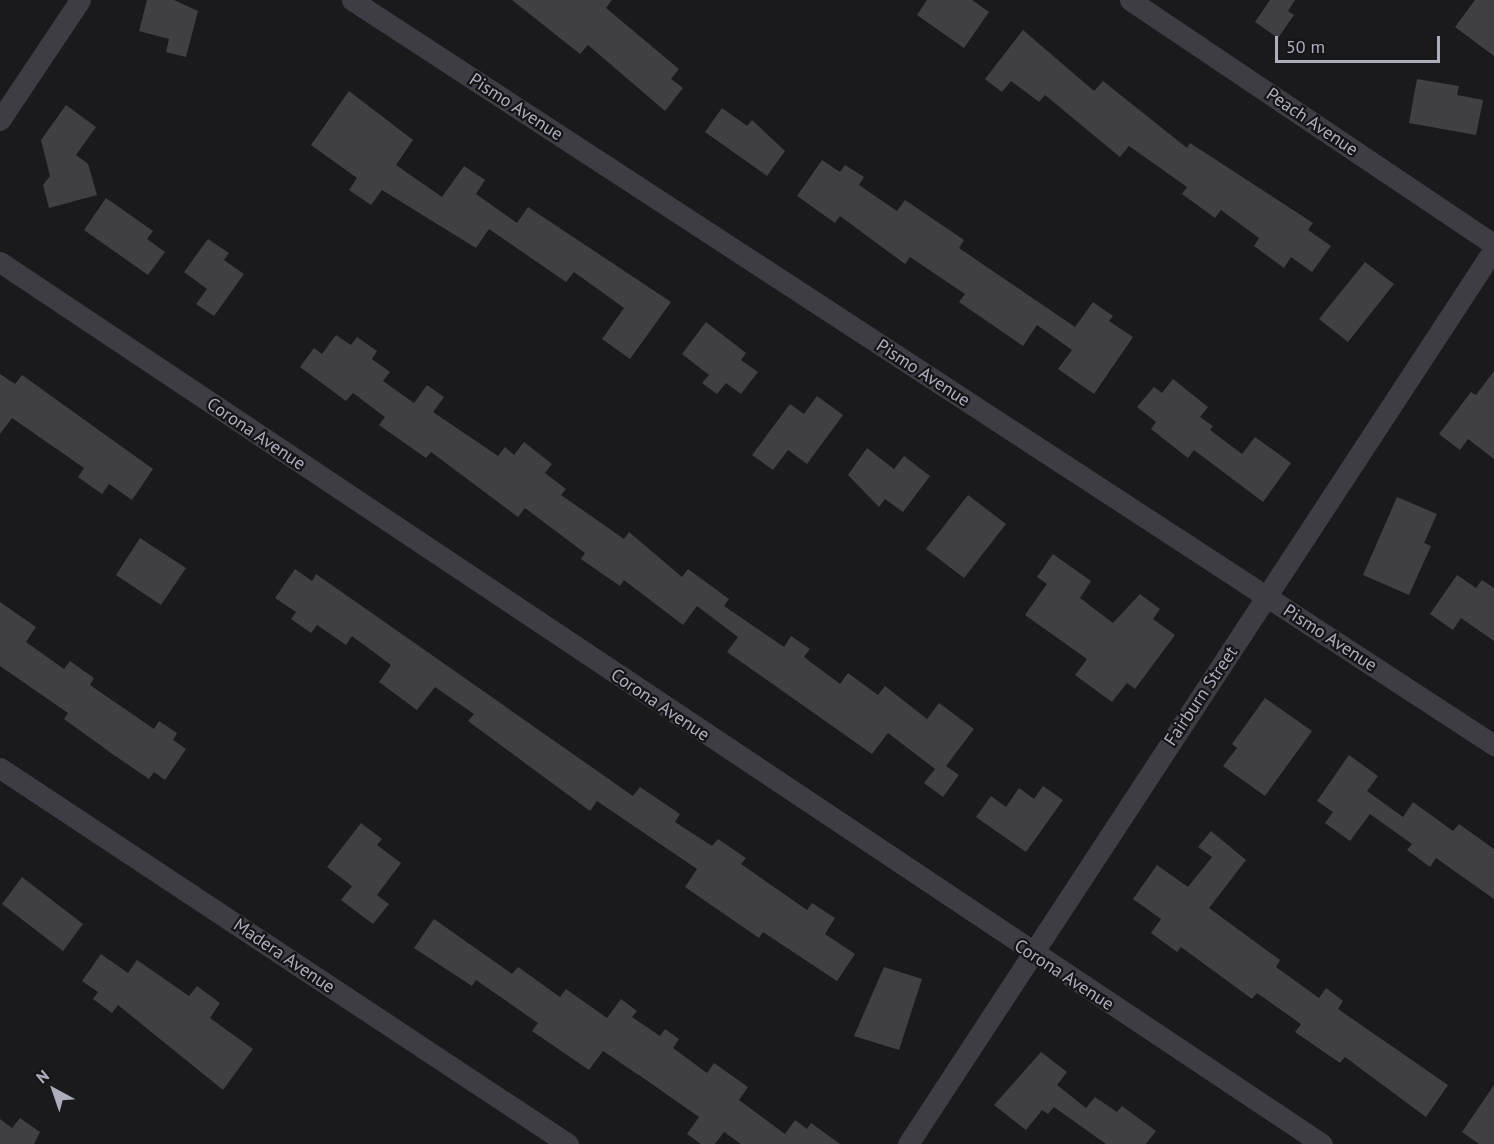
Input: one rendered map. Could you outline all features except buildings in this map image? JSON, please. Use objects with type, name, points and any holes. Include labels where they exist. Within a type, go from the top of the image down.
[{"type":"street","points":[[0,120],[80,0]]},
{"type":"street","name":"Pismo Avenue","points":[[352,0],[1494,745]]},
{"type":"street","name":"Peach Avenue","points":[[1130,0],[1494,247]]},
{"type":"street","name":"Fairburn Street","points":[[908,1144],[1494,247]]},
{"type":"street","name":"Corona Avenue","points":[[0,262],[1031,953],[1322,1144]]},
{"type":"street","name":"Madera Avenue","points":[[0,768],[568,1144]]}]
